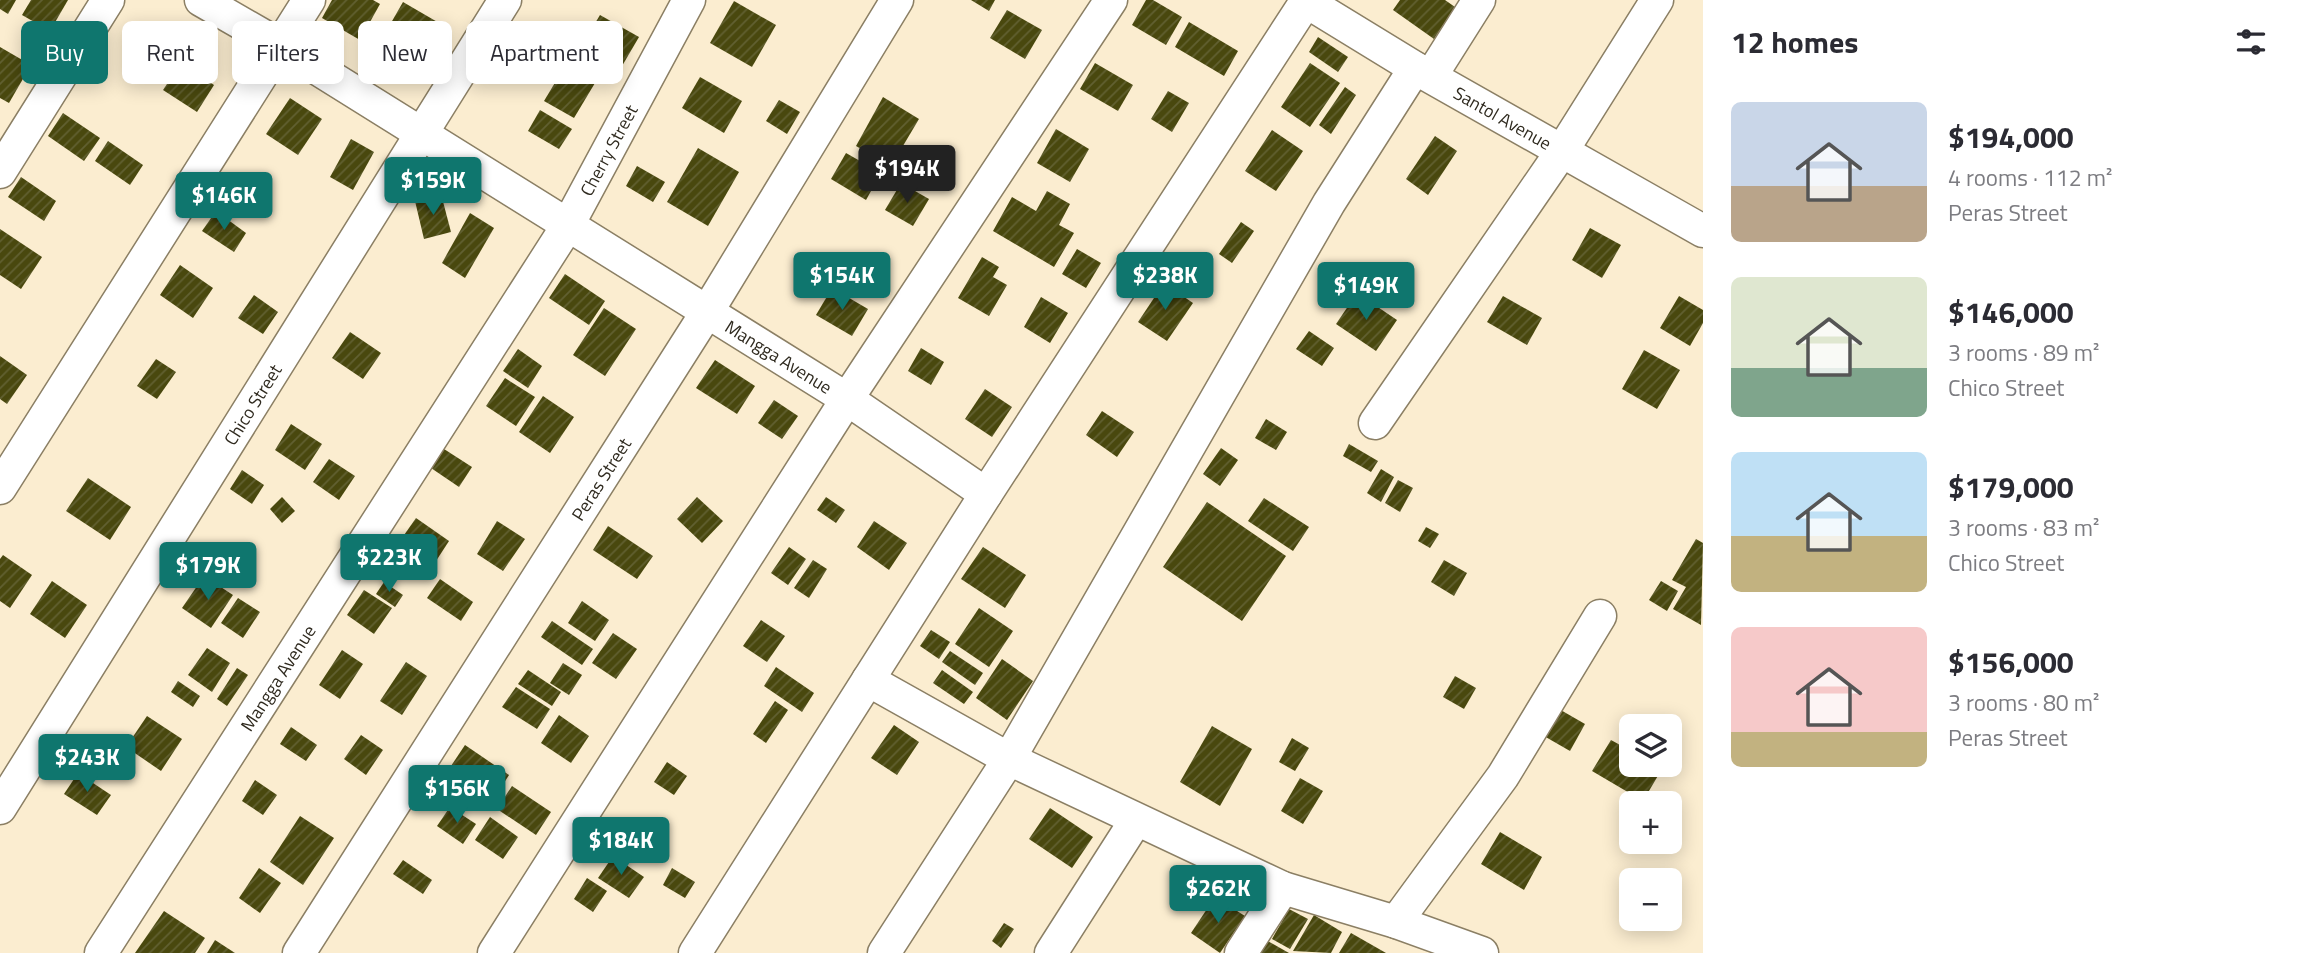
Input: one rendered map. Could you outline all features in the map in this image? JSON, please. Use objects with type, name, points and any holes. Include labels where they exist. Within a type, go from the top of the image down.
[{"type":"street","points":[[0,172],[108,0]]},
{"type":"street","name":"Mangga Avenue","points":[[201,0],[238,21]]},
{"type":"street","points":[[296,21],[309,0]]},
{"type":"street","name":"Chico Street","points":[[0,808],[420,132],[505,0]]},
{"type":"street","name":"Cherry Street","points":[[568,225],[689,0]]},
{"type":"street","name":"Peras Street","points":[[299,953],[707,312],[897,0]]},
{"type":"street","points":[[494,953],[846,399],[1111,0]]},
{"type":"street","points":[[884,953],[1009,759],[1329,203],[1423,72],[1479,0]]},
{"type":"street","points":[[1375,423],[1562,151],[1657,0]]},
{"type":"street","points":[[695,953],[986,494],[1306,1]]},
{"type":"street","name":"Santol Avenue","points":[[1306,1],[1423,72],[1562,151],[1699,220]]},
{"type":"street","points":[[0,488],[257,84]]},
{"type":"street","name":"Mangga Avenue","points":[[342,84],[846,399],[986,494]]},
{"type":"street","name":"Mangga Avenue","points":[[101,953],[568,225]]},
{"type":"street","points":[[1396,922],[1503,776],[1600,616]]},
{"type":"street","points":[[868,680],[1009,759],[1283,888],[1396,922],[1423,943],[1482,953]]},
{"type":"street","points":[[1051,953],[1136,820]]},
{"type":"street","points":[[1241,953],[1283,888]]},
{"type":"building","points":[[0,0],[16,0],[8,14],[0,9]]},
{"type":"building","points":[[31,0],[68,0],[56,21],[32,21],[22,15]]},
{"type":"building","points":[[332,0],[373,0],[380,4],[371,21],[358,21],[358,39],[344,31],[344,21],[327,21],[322,18]]},
{"type":"building","points":[[971,0],[995,0],[989,11]]},
{"type":"building","points":[[1146,0],[1153,0],[1182,17],[1166,45],[1132,25]]},
{"type":"building","points":[[1400,0],[1445,0],[1455,7],[1434,39],[1393,10]]},
{"type":"building","points":[[734,1],[776,25],[752,67],[710,43]]},
{"type":"building","points":[[403,2],[436,21],[392,21]]},
{"type":"building","points":[[1007,10],[1042,30],[1025,59],[990,38]]},
{"type":"building","points":[[600,15],[611,21],[596,21]]},
{"type":"building","points":[[1189,22],[1238,51],[1224,76],[1175,47]]},
{"type":"building","points":[[623,28],[639,37],[623,64]]},
{"type":"building","points":[[1318,37],[1348,57],[1338,72],[1309,52]]},
{"type":"building","points":[[0,47],[21,59],[21,82],[9,103],[0,98]]},
{"type":"building","points":[[1095,63],[1133,85],[1118,111],[1080,89]]},
{"type":"building","points":[[1310,63],[1340,83],[1310,127],[1281,107]]},
{"type":"building","points":[[700,77],[742,101],[724,133],[682,108]]},
{"type":"building","points":[[167,84],[214,85],[197,112],[163,90]]},
{"type":"building","points":[[554,84],[594,84],[574,118],[544,101]]},
{"type":"building","points":[[1345,87],[1356,95],[1331,134],[1319,125]]},
{"type":"building","points":[[1168,91],[1189,103],[1172,132],[1151,119]]},
{"type":"building","points":[[883,97],[919,119],[891,166],[856,146]]},
{"type":"building","points":[[290,98],[322,119],[298,155],[266,134]]},
{"type":"building","points":[[779,100],[800,112],[787,134],[766,121]]},
{"type":"building","points":[[540,110],[572,129],[559,149],[528,131]]},
{"type":"building","points":[[63,113],[100,138],[84,161],[48,136]]},
{"type":"building","points":[[1056,129],[1089,149],[1070,182],[1037,163]]},
{"type":"building","points":[[1272,130],[1303,151],[1276,191],[1245,171]]},
{"type":"building","points":[[1435,136],[1457,151],[1428,195],[1406,179]]},
{"type":"building","points":[[351,139],[374,152],[353,190],[330,177]]},
{"type":"building","points":[[108,141],[143,165],[130,185],[95,161]]},
{"type":"building","points":[[698,148],[739,172],[708,226],[667,202]]},
{"type":"building","points":[[846,153],[881,173],[866,200],[831,179]]},
{"type":"building","points":[[637,166],[665,182],[653,202],[626,186]]},
{"type":"building","points":[[21,177],[56,201],[44,221],[8,197]]},
{"type":"building","points":[[901,183],[929,199],[913,226],[885,210]]},
{"type":"building","points":[[1047,191],[1070,204],[1059,225],[1074,233],[1054,267],[993,231],[1012,197],[1036,211]]},
{"type":"building","points":[[441,194],[451,232],[424,239],[415,201]]},
{"type":"building","points":[[216,211],[246,233],[234,252],[202,231]]},
{"type":"building","points":[[470,213],[494,228],[465,278],[442,263]]},
{"type":"building","points":[[1241,222],[1254,231],[1232,263],[1219,254]]},
{"type":"building","points":[[1590,228],[1621,245],[1602,278],[1572,260]]},
{"type":"building","points":[[0,229],[42,257],[21,289],[0,275]]},
{"type":"building","points":[[1077,249],[1101,263],[1086,288],[1062,274]]},
{"type":"building","points":[[982,257],[999,267],[993,277],[1007,285],[989,316],[958,298]]},
{"type":"building","points":[[180,265],[213,288],[193,318],[160,295]]},
{"type":"building","points":[[565,274],[605,301],[589,325],[549,298]]},
{"type":"building","points":[[1164,283],[1193,303],[1167,341],[1138,322]]},
{"type":"building","points":[[832,288],[868,309],[852,336],[816,315]]},
{"type":"building","points":[[1357,293],[1397,320],[1376,351],[1336,324]]},
{"type":"building","points":[[254,295],[278,312],[263,334],[238,318]]},
{"type":"building","points":[[1503,296],[1542,318],[1527,345],[1487,322]]},
{"type":"building","points":[[1679,296],[1703,310],[1703,323],[1690,346],[1660,328]]},
{"type":"building","points":[[1041,297],[1068,313],[1050,343],[1024,327]]},
{"type":"building","points":[[604,308],[636,329],[605,376],[573,355]]},
{"type":"building","points":[[1309,331],[1334,348],[1322,366],[1296,349]]},
{"type":"building","points":[[350,332],[381,353],[363,379],[332,358]]},
{"type":"building","points":[[921,348],[944,362],[931,385],[908,371]]},
{"type":"building","points":[[518,349],[542,366],[528,388],[503,371]]},
{"type":"building","points":[[1644,350],[1680,370],[1657,409],[1622,389]]},
{"type":"building","points":[[0,356],[27,375],[7,404],[0,399]]},
{"type":"building","points":[[156,359],[176,372],[157,399],[137,386]]},
{"type":"building","points":[[715,360],[755,386],[737,414],[696,388]]},
{"type":"building","points":[[505,378],[535,397],[516,426],[486,406]]},
{"type":"building","points":[[985,389],[1012,407],[992,437],[965,419]]},
{"type":"building","points":[[543,396],[574,417],[550,453],[519,432]]},
{"type":"building","points":[[774,400],[798,416],[782,439],[758,423]]},
{"type":"building","points":[[1102,411],[1134,432],[1117,457],[1086,435]]},
{"type":"building","points":[[1266,419],[1287,432],[1276,450],[1255,438]]},
{"type":"building","points":[[291,424],[322,444],[305,470],[275,450]]},
{"type":"building","points":[[1349,444],[1378,461],[1371,472],[1343,456]]},
{"type":"building","points":[[1221,448],[1238,460],[1220,486],[1203,474]]},
{"type":"building","points":[[444,449],[472,467],[459,487],[431,468]]},
{"type":"building","points":[[329,459],[355,476],[339,500],[313,482]]},
{"type":"building","points":[[1381,469],[1394,477],[1381,502],[1367,493]]},
{"type":"building","points":[[242,470],[264,485],[252,504],[230,489]]},
{"type":"building","points":[[88,478],[131,507],[110,540],[66,511]]},
{"type":"building","points":[[1398,480],[1413,488],[1400,512],[1385,503]]},
{"type":"building","points":[[282,497],[295,511],[282,523],[270,509]]},
{"type":"building","points":[[697,497],[723,521],[702,543],[677,519]]},
{"type":"building","points":[[826,497],[845,510],[836,523],[817,510]]},
{"type":"building","points":[[1264,498],[1309,527],[1293,551],[1248,521]]},
{"type":"building","points":[[1207,502],[1286,556],[1242,621],[1163,567]]},
{"type":"building","points":[[416,518],[449,541],[436,561],[402,538]]},
{"type":"building","points":[[497,521],[525,539],[503,571],[477,554]]},
{"type":"building","points":[[874,521],[907,543],[889,570],[857,547]]},
{"type":"building","points":[[608,526],[653,556],[637,579],[593,550]]},
{"type":"building","points":[[1426,527],[1439,534],[1430,548],[1418,541]]},
{"type":"building","points":[[1696,539],[1703,543],[1701,625],[1673,609],[1686,587],[1672,580]]},
{"type":"building","points":[[789,547],[806,559],[788,585],[771,573]]},
{"type":"building","points":[[983,547],[1026,575],[1005,608],[961,579]]},
{"type":"building","points":[[3,555],[32,575],[10,608],[0,601],[0,559]]},
{"type":"building","points":[[813,560],[827,569],[809,598],[794,588]]},
{"type":"building","points":[[1444,560],[1467,573],[1454,596],[1431,582]]},
{"type":"building","points":[[204,576],[233,595],[211,628],[182,608]]},
{"type":"building","points":[[440,579],[473,602],[461,621],[427,598]]},
{"type":"building","points":[[52,581],[87,605],[65,638],[30,614]]},
{"type":"building","points":[[1661,581],[1678,591],[1667,611],[1649,600]]},
{"type":"building","points":[[384,582],[403,595],[395,607],[376,594]]},
{"type":"building","points":[[364,590],[392,608],[374,634],[347,615]]},
{"type":"building","points":[[238,598],[260,612],[243,638],[221,623]]},
{"type":"building","points":[[582,601],[609,620],[595,641],[568,623]]},
{"type":"building","points":[[979,608],[1013,631],[989,667],[955,644]]},
{"type":"building","points":[[761,620],[785,636],[767,662],[743,646]]},
{"type":"building","points":[[552,621],[593,649],[582,665],[541,637]]},
{"type":"building","points":[[931,630],[950,642],[939,659],[920,646]]},
{"type":"building","points":[[613,633],[637,649],[616,679],[592,663]]},
{"type":"building","points":[[207,648],[230,663],[212,692],[188,675]]},
{"type":"building","points":[[342,650],[363,664],[340,699],[319,685]]},
{"type":"building","points":[[950,651],[983,673],[975,685],[942,662]]},
{"type":"building","points":[[1002,659],[1033,681],[1007,720],[976,698]]},
{"type":"building","points":[[406,662],[427,676],[402,715],[380,701]]},
{"type":"building","points":[[563,663],[582,675],[569,695],[550,683]]},
{"type":"building","points":[[776,667],[814,693],[802,712],[764,686]]},
{"type":"building","points":[[237,668],[248,675],[227,706],[217,699]]},
{"type":"building","points":[[528,670],[561,692],[552,706],[518,684]]},
{"type":"building","points":[[942,670],[973,692],[964,704],[933,683]]},
{"type":"building","points":[[1455,676],[1476,688],[1464,709],[1443,697]]},
{"type":"building","points":[[178,681],[200,696],[193,707],[171,692]]},
{"type":"building","points":[[516,687],[550,709],[537,729],[502,707]]},
{"type":"building","points":[[775,701],[788,710],[766,743],[753,734]]},
{"type":"building","points":[[1552,705],[1585,724],[1570,751],[1537,732]]},
{"type":"building","points":[[559,715],[589,736],[571,763],[541,743]]},
{"type":"building","points":[[147,716],[182,739],[161,771],[126,747]]},
{"type":"building","points":[[894,725],[919,742],[897,775],[871,758]]},
{"type":"building","points":[[1212,726],[1252,749],[1220,806],[1180,782]]},
{"type":"building","points":[[291,727],[317,745],[306,761],[280,744]]},
{"type":"building","points":[[361,735],[383,750],[366,775],[344,759]]},
{"type":"building","points":[[1292,738],[1309,748],[1295,771],[1279,762]]},
{"type":"building","points":[[1611,740],[1619,744],[1619,777],[1657,777],[1649,791],[1626,791],[1592,771]]},
{"type":"building","points":[[465,745],[509,775],[486,811],[441,781]]},
{"type":"building","points":[[667,762],[687,776],[674,795],[654,782]]},
{"type":"building","points":[[78,773],[111,795],[97,815],[64,794]]},
{"type":"building","points":[[1300,778],[1323,791],[1303,824],[1281,811]]},
{"type":"building","points":[[255,780],[277,795],[263,815],[242,801]]},
{"type":"building","points":[[512,786],[551,812],[536,835],[497,809]]},
{"type":"building","points":[[450,807],[476,824],[463,844],[437,826]]},
{"type":"building","points":[[1050,808],[1093,837],[1072,868],[1029,839]]},
{"type":"building","points":[[300,816],[334,838],[303,885],[270,862]]},
{"type":"building","points":[[490,817],[518,837],[503,859],[475,840]]},
{"type":"building","points":[[1500,832],[1542,857],[1524,890],[1481,864]]},
{"type":"building","points":[[613,856],[644,877],[629,898],[598,878]]},
{"type":"building","points":[[403,860],[432,880],[423,894],[393,874]]},
{"type":"building","points":[[259,868],[281,883],[260,913],[239,898]]},
{"type":"building","points":[[672,868],[695,882],[685,898],[663,885]]},
{"type":"building","points":[[587,878],[607,891],[593,912],[574,899]]},
{"type":"building","points":[[1215,897],[1245,916],[1220,953],[1191,933]]},
{"type":"building","points":[[1289,909],[1308,919],[1290,949],[1272,939]]},
{"type":"building","points":[[164,911],[205,938],[195,953],[135,953]]},
{"type":"building","points":[[1314,915],[1342,932],[1331,953],[1293,951]]},
{"type":"building","points":[[1004,923],[1014,929],[1001,948],[992,941]]},
{"type":"building","points":[[1351,933],[1386,953],[1339,953]]},
{"type":"building","points":[[215,940],[235,953],[207,953]]},
{"type":"building","points":[[1266,940],[1289,953],[1259,953]]}]
